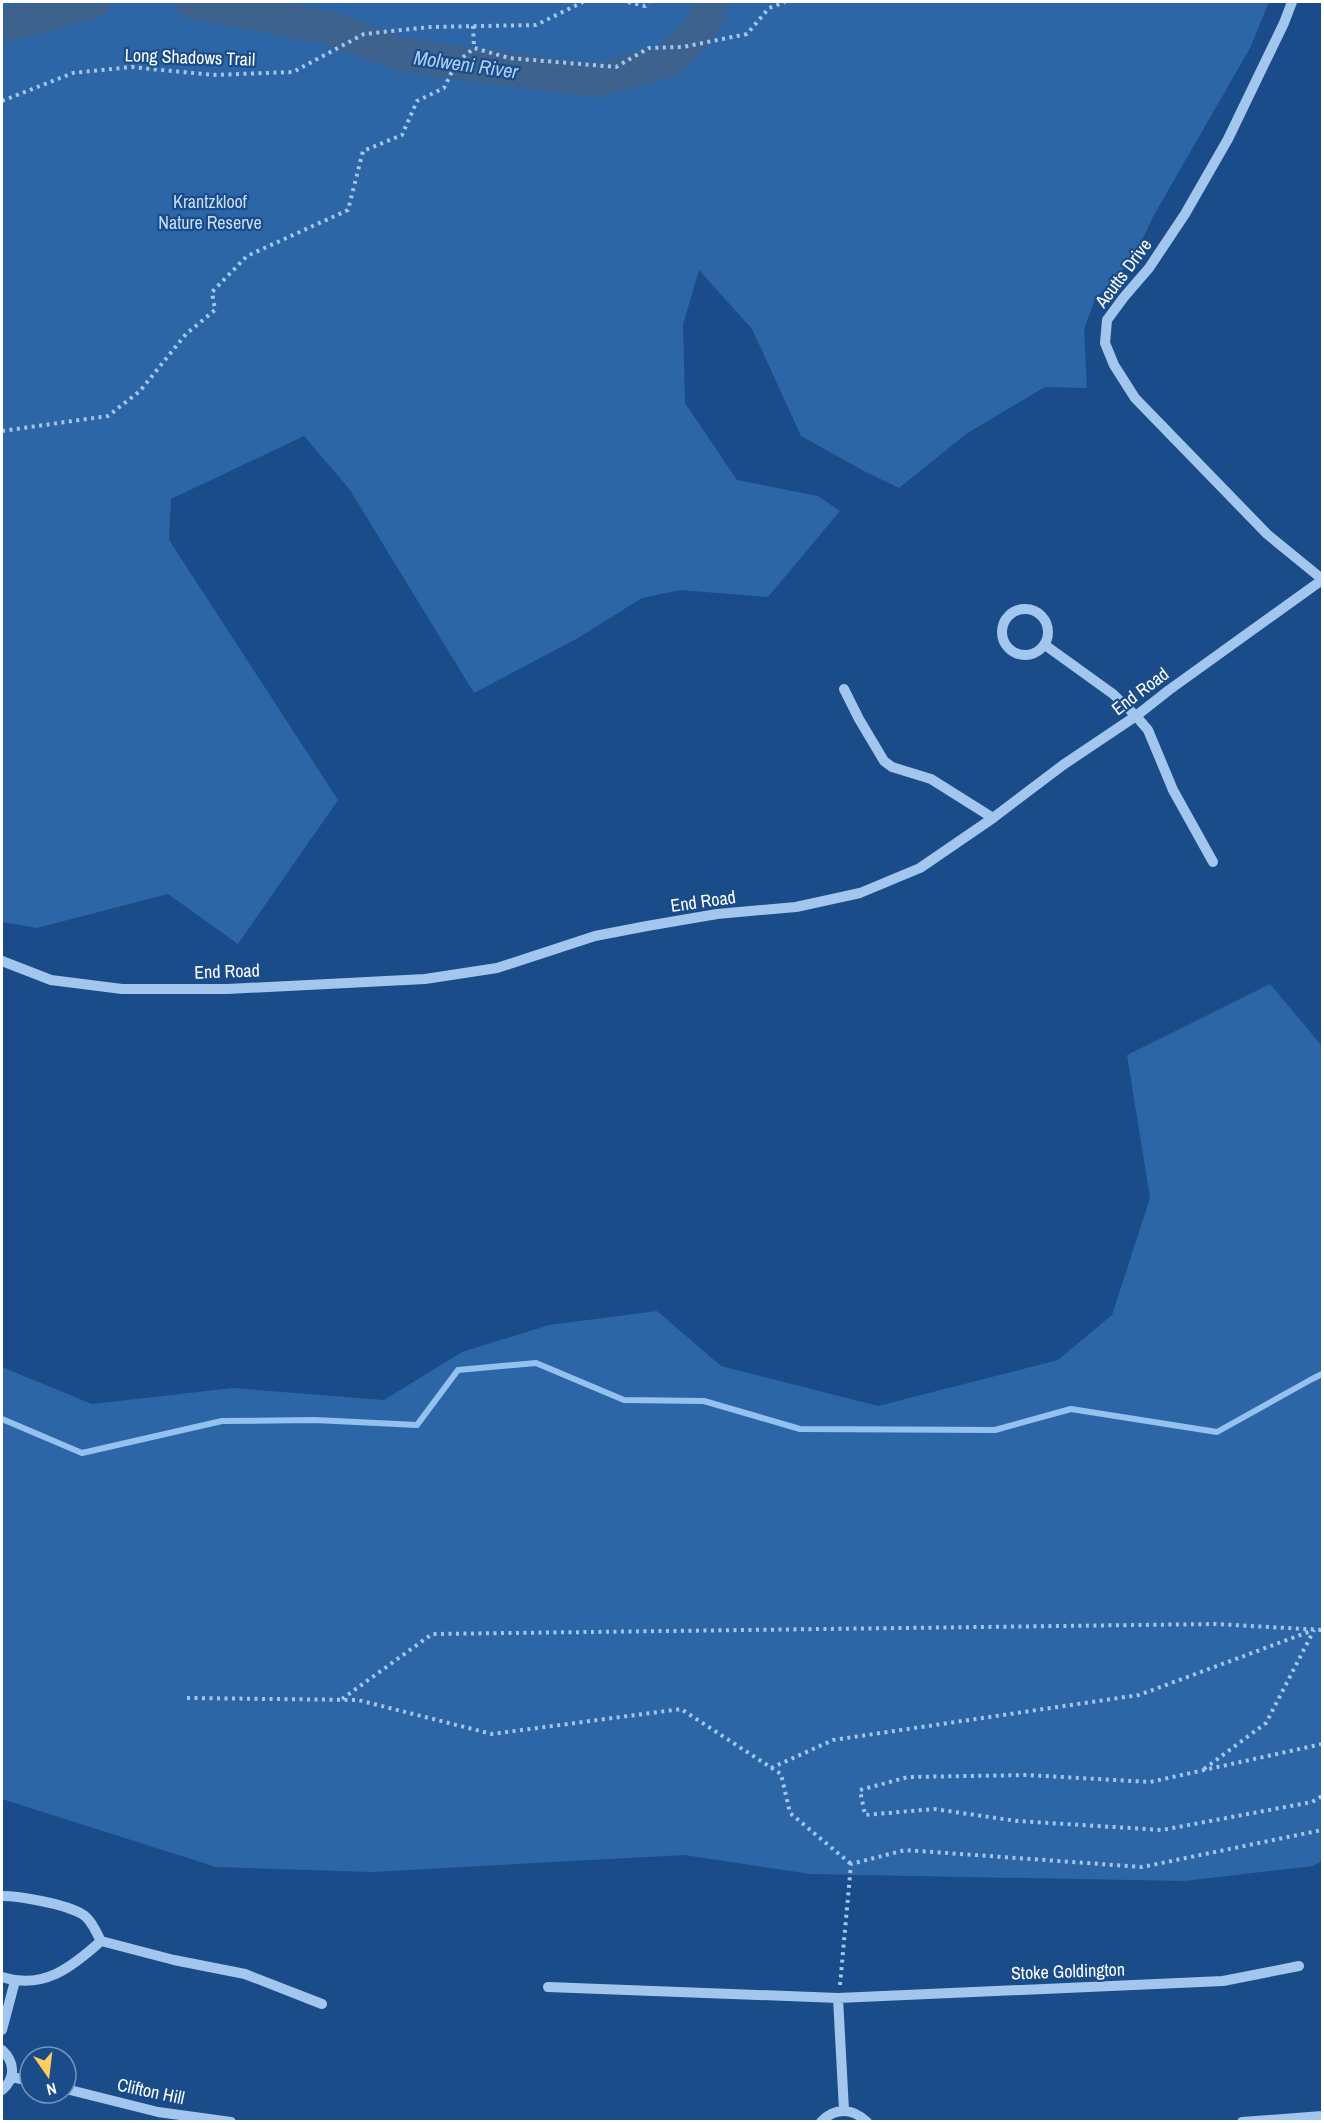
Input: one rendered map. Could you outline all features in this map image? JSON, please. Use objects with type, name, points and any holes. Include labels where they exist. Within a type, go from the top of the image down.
[{"type":"street","name":"Acutts Drive","points":[[1292,2],[1228,139],[1185,214],[1149,268],[1107,320],[1105,343],[1114,365],[1135,398],[1267,534],[1323,580]]},
{"type":"street","name":"End Road","points":[[2,961],[51,980],[122,989],[227,989],[424,979],[497,968],[595,936],[717,914],[796,907],[860,893],[920,868],[993,818],[1063,765],[1137,716],[1169,690],[1323,580]]},
{"type":"street","points":[[1018,609],[1033,610],[1044,618],[1047,624],[1045,645],[1034,654],[1014,653],[1004,643],[1001,636],[1003,623],[1012,612],[1018,609]]},
{"type":"street","points":[[1045,645],[1113,693],[1148,730],[1173,790],[1213,862]]},
{"type":"street","points":[[844,689],[884,761],[892,767],[931,779],[993,818]]},
{"type":"street","points":[[2,1896],[14,1896],[56,1905],[83,1914],[101,1941],[174,1960],[245,1974],[322,2004]]},
{"type":"street","points":[[2,1977],[15,1981],[40,1980],[57,1974],[77,1963],[101,1941]]},
{"type":"street","name":"Stoke Goldington","points":[[548,1987],[838,1998],[1223,1981],[1299,1966]]},
{"type":"street","points":[[2,2030],[15,1981]]},
{"type":"street","points":[[838,1998],[844,2110]]},
{"type":"street","points":[[2,2050],[11,2062],[12,2077],[2,2090]]},
{"type":"street","points":[[12,2077],[18,2078]]},
{"type":"street","name":"Clifton Hill","points":[[78,2092],[158,2112],[231,2121]]},
{"type":"street","points":[[821,2121],[834,2112],[844,2110],[853,2112],[867,2121]]},
{"type":"street","points":[[1242,2121],[1323,2116]]},
{"type":"path","name":"Long Shadows Trail","points":[[2,101],[73,73],[132,67],[213,75],[293,72],[364,34],[430,27],[536,25],[583,2]]},
{"type":"path","points":[[628,2],[645,6],[650,2]]},
{"type":"path","points":[[474,48],[509,58],[616,67],[649,48],[682,47],[747,34],[769,8],[785,2]]},
{"type":"path","points":[[473,26],[474,48]]},
{"type":"path","points":[[2,431],[108,416],[124,404],[140,391],[186,334],[215,310],[213,292],[247,256],[348,210],[363,151],[402,135],[417,101],[444,88],[456,63],[474,48]]},
{"type":"path","points":[[342,1699],[432,1634],[1216,1623],[1323,1630]]},
{"type":"path","points":[[771,1768],[833,1740],[1139,1695],[1315,1629]]},
{"type":"path","points":[[1202,1771],[1266,1723],[1315,1629]]},
{"type":"path","points":[[187,1698],[358,1700],[492,1734],[681,1709],[781,1774],[790,1813],[851,1864]]},
{"type":"path","points":[[1323,1744],[1150,1782],[1027,1775],[908,1776],[860,1790],[866,1815],[934,1809],[1017,1821],[1162,1830],[1312,1802],[1323,1796]]},
{"type":"path","points":[[851,1864],[905,1851],[1142,1867],[1323,1830]]},
{"type":"path","points":[[838,1998],[851,1864]]},
{"type":"green space","name":"Krantzkloof Nature Reserve","points":[[2,2],[1269,2],[1250,48],[1154,215],[1133,259],[1095,299],[1084,329],[1087,388],[1045,387],[966,434],[899,488],[801,436],[752,329],[699,270],[683,325],[685,403],[737,480],[818,496],[840,511],[768,597],[680,590],[642,598],[578,638],[474,693],[350,490],[304,436],[171,499],[169,540],[338,800],[238,944],[168,894],[37,928],[2,922]]},
{"type":"green space","points":[[1270,984],[1322,1046],[1322,1861],[1313,1866],[1184,1881],[810,1874],[684,1855],[373,1872],[216,1867],[2,1799],[2,1367],[92,1404],[233,1388],[384,1400],[462,1352],[549,1325],[657,1311],[721,1366],[878,1406],[1058,1360],[1112,1315],[1150,1198],[1127,1055]]},
{"type":"waterway","name":"Molweni River","points":[[2,26],[93,2]]},
{"type":"waterway","name":"Molweni River","points":[[192,2],[329,28],[403,55],[595,81],[669,60],[700,30],[712,2]]},
{"type":"waterway","points":[[2,1419],[82,1453],[222,1421],[315,1420],[417,1425],[458,1370],[536,1363],[624,1400],[704,1401],[800,1429],[995,1430],[1071,1409],[1217,1432],[1322,1374]]}]
